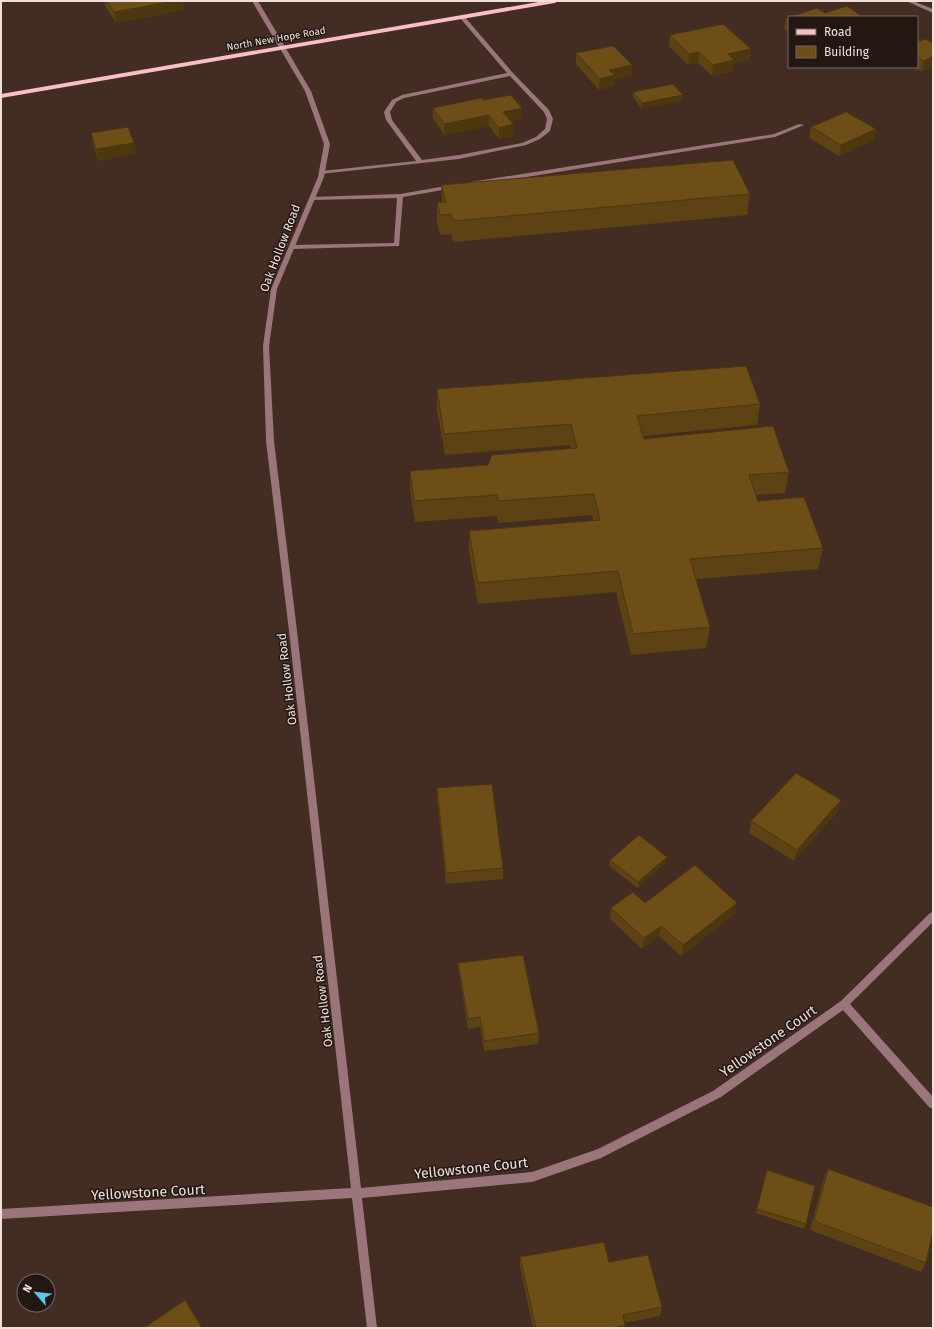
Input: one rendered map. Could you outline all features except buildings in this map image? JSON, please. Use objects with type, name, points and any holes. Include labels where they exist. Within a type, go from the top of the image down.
[{"type":"main road","name":"North New Hope Road","points":[[1,96],[555,1]]},
{"type":"street","name":"Oak Hollow Road","points":[[255,1],[308,91],[327,144],[322,173],[313,198],[274,289],[266,346],[270,441],[358,1193],[372,1328]]},
{"type":"street","points":[[909,1],[933,11]]},
{"type":"street","points":[[322,173],[459,157],[524,144],[538,138],[548,130],[550,119],[547,111],[511,74],[462,17]]},
{"type":"street","points":[[420,162],[389,120],[387,112],[394,101],[402,97],[511,74]]},
{"type":"street","points":[[313,198],[400,196],[775,135],[801,124]]},
{"type":"street","points":[[292,247],[397,245],[400,196]]},
{"type":"street","name":"Yellowstone Court","points":[[1,1214],[358,1193],[532,1176],[601,1153],[717,1094],[844,1004],[933,916]]},
{"type":"street","points":[[844,1004],[933,1104]]}]
